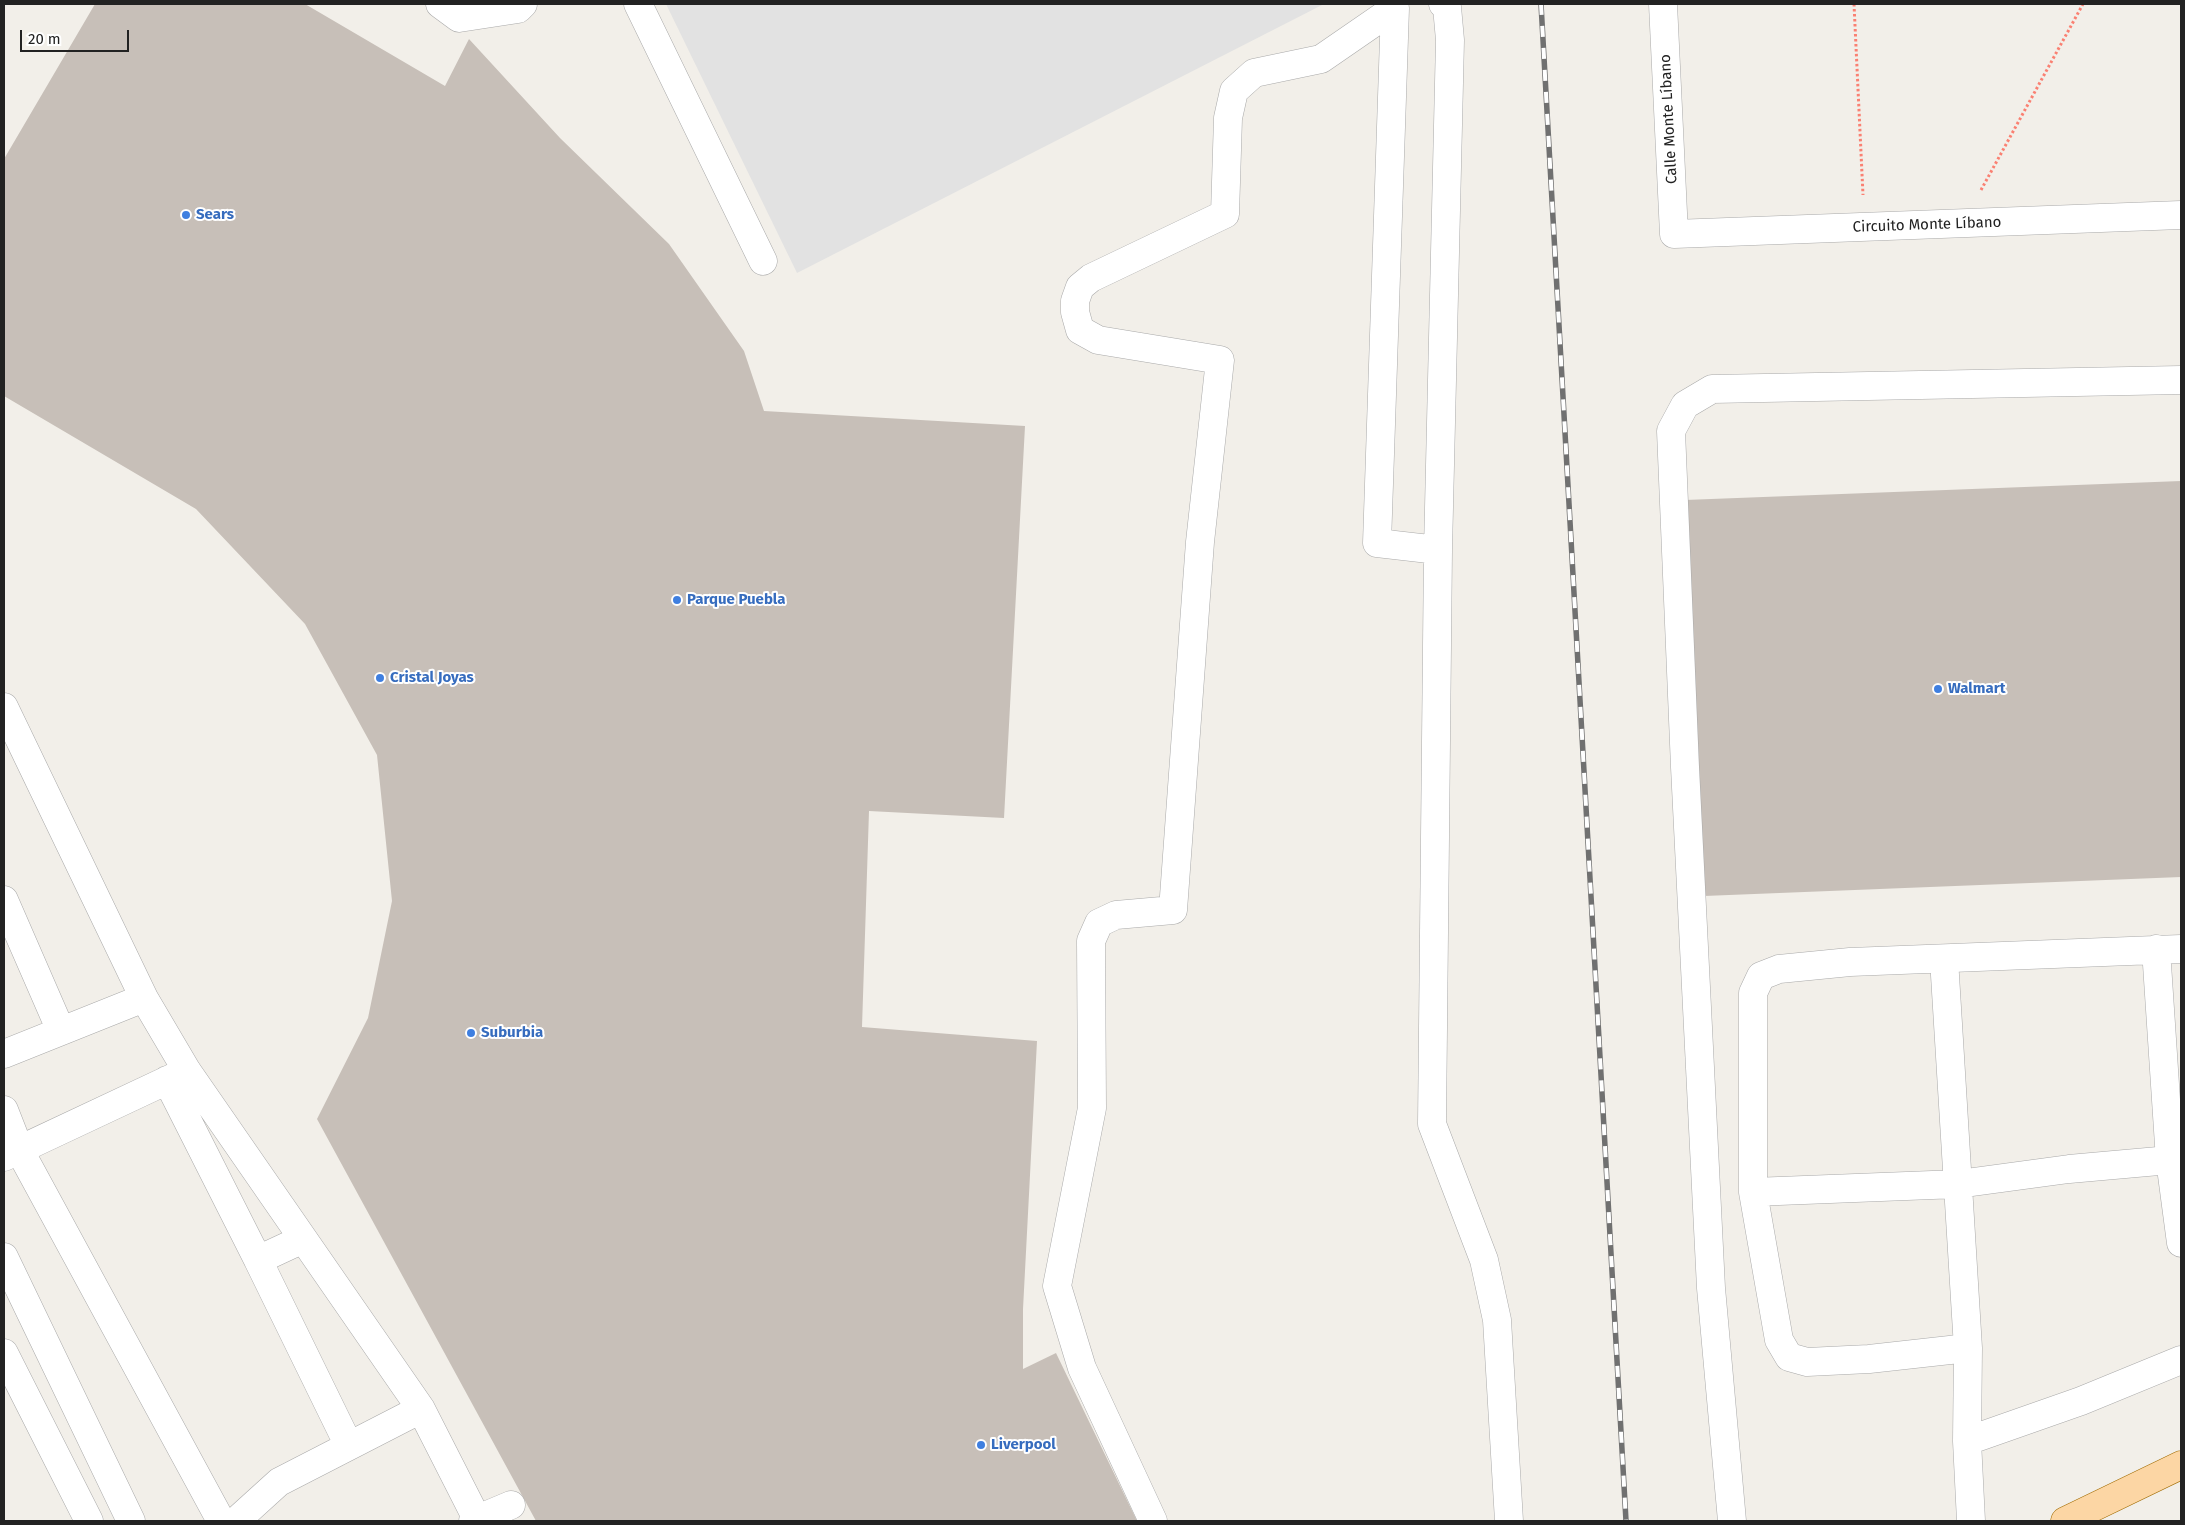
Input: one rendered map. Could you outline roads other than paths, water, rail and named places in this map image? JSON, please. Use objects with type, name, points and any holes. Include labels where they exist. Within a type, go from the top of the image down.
[{"type":"main road","points":[[2065,1521],[2181,1465]]},
{"type":"street","points":[[440,4],[459,18],[518,9],[523,4]]},
{"type":"street","points":[[638,4],[763,261]]},
{"type":"street","points":[[1442,4],[1447,7],[1450,40],[1438,550],[1432,1124],[1484,1260],[1497,1320],[1509,1521]]},
{"type":"street","name":"Calle Monte Líbano","points":[[1663,4],[1674,234]]},
{"type":"street","points":[[1400,6],[1376,543],[1438,550]]},
{"type":"street","points":[[1153,1521],[1082,1368],[1057,1286],[1092,1108],[1091,941],[1099,923],[1116,915],[1173,910],[1200,542],[1220,360],[1098,340],[1080,330],[1075,312],[1075,300],[1080,287],[1091,278],[1225,214],[1228,118],[1234,91],[1254,73],[1321,59],[1400,6]]},
{"type":"street","name":"Circuito Monte Líbano","points":[[1674,234],[2181,216]]},
{"type":"street","points":[[1732,1521],[1711,1288],[1684,757],[1670,431],[1685,405],[1712,389],[2181,380]]},
{"type":"street","points":[[4,707],[12,744],[144,998],[258,1260],[349,1446]]},
{"type":"street","points":[[4,900],[61,1031]]},
{"type":"street","points":[[1968,1348],[1869,1360],[1807,1362],[1789,1357],[1779,1340],[1753,1192],[1753,993],[1761,976],[1779,969],[1850,962],[1944,960],[2169,949],[2176,1160],[2181,1243]]},
{"type":"street","points":[[1944,960],[1968,1348],[1967,1441],[1971,1521]]},
{"type":"street","points":[[4,1054],[144,998]]},
{"type":"street","points":[[12,1154],[177,1075]]},
{"type":"street","points":[[177,1075],[303,1239],[421,1410],[476,1521],[511,1505]]},
{"type":"street","points":[[4,1110],[12,1154],[222,1521]]},
{"type":"street","points":[[1753,1192],[1958,1184],[2069,1169],[2176,1160]]},
{"type":"street","points":[[258,1260],[303,1239]]},
{"type":"street","points":[[4,1257],[131,1521]]},
{"type":"street","points":[[4,1353],[89,1521]]},
{"type":"street","points":[[1967,1441],[2081,1401],[2181,1360]]},
{"type":"street","points":[[236,1521],[279,1482],[421,1410]]},
{"type":"railway","points":[[1541,4],[1626,1521]]},
{"type":"place","name":"Sears","points":[[186,215]]},
{"type":"place","name":"Parque Puebla","points":[[677,600]]},
{"type":"place","name":"Cristal Joyas","points":[[380,678]]},
{"type":"place","name":"Walmart","points":[[1938,689]]},
{"type":"place","name":"Suburbia","points":[[471,1033]]},
{"type":"place","name":"Liverpool","points":[[981,1445]]}]
